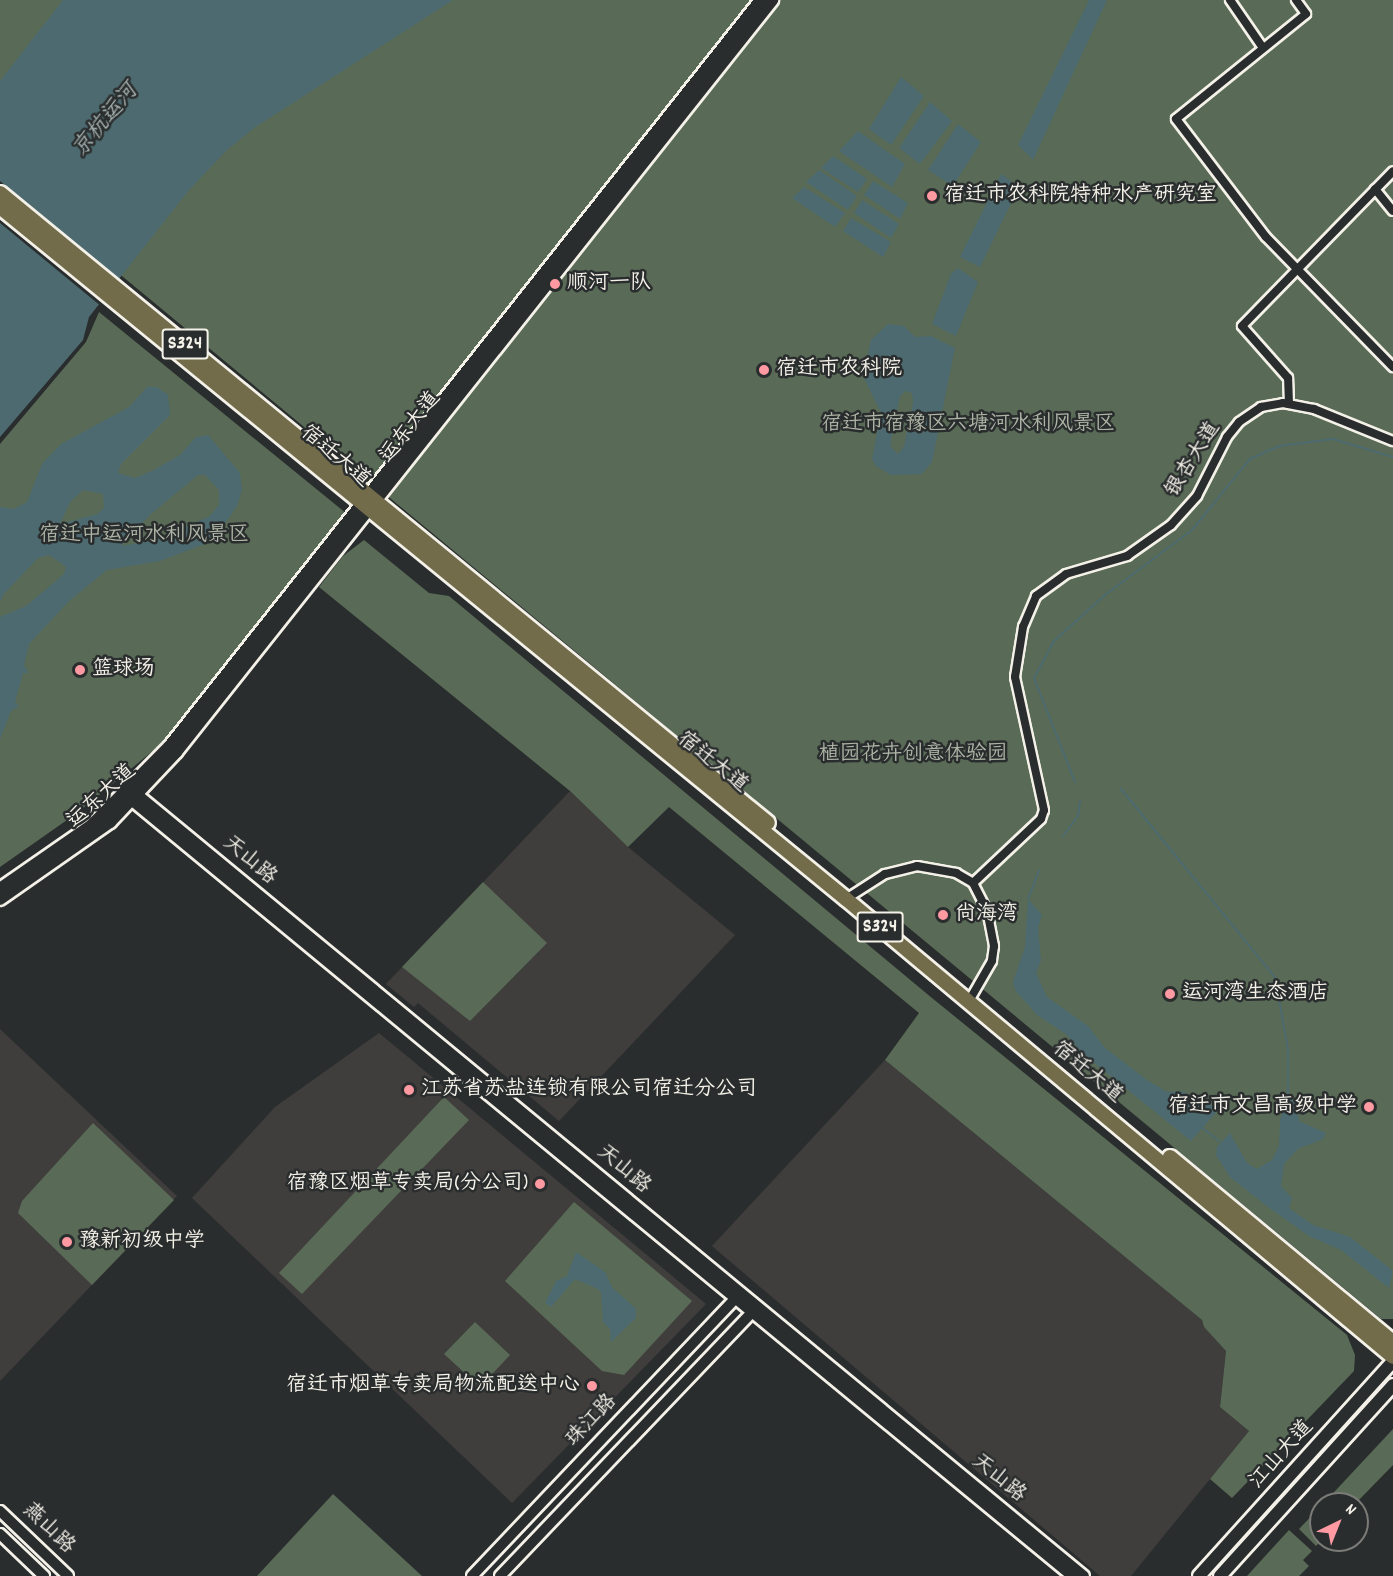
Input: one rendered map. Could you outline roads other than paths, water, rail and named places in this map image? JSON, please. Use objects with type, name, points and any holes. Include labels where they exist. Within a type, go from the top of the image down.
[{"type":"main road","name":"运东大道","points":[[0,899],[101,830],[176,752],[761,0]]},
{"type":"main road","name":"运东大道","points":[[0,889],[92,825],[170,746],[369,504],[772,0]]},
{"type":"main road","name":"宿迁大道","points":[[0,193],[369,504]]},
{"type":"main road","name":"宿迁大道","points":[[0,207],[850,896],[1393,1359]]},
{"type":"main road","name":"宿迁大道","points":[[971,998],[1393,1342]]},
{"type":"main road","name":"江山大道","points":[[1199,1576],[1393,1359]]},
{"type":"main road","name":"江山大道","points":[[1220,1576],[1393,1385]]},
{"type":"street","points":[[1230,0],[1263,48]]},
{"type":"street","points":[[1296,0],[1306,14],[1176,119],[1266,237],[1298,267],[1393,367]]},
{"type":"street","points":[[1289,404],[1288,378],[1242,326],[1393,171]]},
{"type":"street","points":[[1375,189],[1393,211]]},
{"type":"street","name":"银杏大道","points":[[973,883],[1041,819],[1044,810],[1015,678],[1023,627],[1036,596],[1066,574],[1127,556],[1149,542],[1197,496],[1227,437],[1239,422],[1261,407],[1289,404],[1314,409],[1393,441]]},
{"type":"street","name":"天山路","points":[[134,797],[738,1297],[1084,1576]]},
{"type":"street","points":[[850,896],[885,874],[917,866],[956,873],[973,883],[987,910],[994,946],[992,961],[971,998]]},
{"type":"street","name":"珠江路","points":[[471,1576],[738,1297]]},
{"type":"street","name":"天山路","points":[[754,1310],[1072,1576]]},
{"type":"street","name":"珠江路","points":[[500,1576],[754,1310]]},
{"type":"street","name":"燕山路","points":[[0,1511],[68,1576]]},
{"type":"street","name":"燕山路","points":[[0,1534],[44,1576]]},
{"type":"water","name":"京杭运河","points":[[63,0],[453,0],[254,128],[227,150],[189,190],[89,317],[83,340],[0,437],[0,81]]},
{"type":"water","points":[[1089,0],[1107,0],[1033,160],[1018,145]]},
{"type":"water","points":[[901,77],[924,96],[891,145],[869,129]]},
{"type":"water","points":[[930,102],[952,121],[920,164],[899,148]]},
{"type":"water","points":[[958,124],[981,142],[953,186],[928,170]]},
{"type":"water","points":[[858,131],[905,164],[892,187],[839,151]]},
{"type":"water","points":[[833,156],[867,179],[858,192],[821,168]]},
{"type":"water","points":[[819,170],[857,196],[848,210],[806,182]]},
{"type":"water","points":[[1001,174],[1019,187],[980,267],[960,257]]},
{"type":"water","points":[[873,181],[908,203],[900,219],[864,195]]},
{"type":"water","points":[[804,187],[845,213],[835,227],[792,198]]},
{"type":"water","points":[[862,200],[899,224],[891,238],[854,213]]},
{"type":"water","points":[[851,218],[891,242],[883,257],[843,231]]},
{"type":"water","points":[[958,268],[978,282],[956,336],[932,324],[951,274]]},
{"type":"water","points":[[888,324],[904,326],[915,337],[931,336],[955,348],[932,462],[922,474],[891,475],[876,466],[872,459],[881,413],[863,376],[871,340]],"holes":[[[905,391],[912,393],[913,403],[904,446],[898,454],[891,447],[891,439],[900,396]]]},
{"type":"water","points":[[147,387],[157,387],[168,395],[170,415],[121,464],[118,473],[135,478],[154,470],[180,455],[196,437],[208,435],[240,473],[242,490],[237,506],[213,541],[160,561],[107,570],[69,601],[29,644],[24,666],[29,673],[23,673],[15,702],[19,706],[11,711],[0,739],[0,617],[26,606],[64,574],[66,567],[49,555],[38,558],[3,595],[0,602],[0,507],[14,509],[27,502],[42,464],[61,444],[129,407]],"holes":[[[198,475],[205,475],[219,490],[219,505],[210,516],[156,540],[121,546],[151,514]],[[83,490],[103,494],[104,508],[97,514],[60,524],[70,502]]]},
{"type":"water","points":[[1028,899],[1042,915],[1038,928],[1041,960],[1036,973],[1047,997],[1088,1026],[1105,1048],[1147,1080],[1167,1092],[1182,1091],[1219,1109],[1191,1141],[1082,1053],[1066,1034],[1037,1015],[1015,990],[1013,982],[1025,947]]},
{"type":"water","points":[[1288,1097],[1295,1102],[1299,1121],[1326,1133],[1323,1139],[1298,1149],[1284,1164],[1281,1186],[1292,1198],[1289,1208],[1313,1225],[1350,1237],[1393,1271],[1389,1288],[1341,1250],[1309,1236],[1268,1207],[1230,1177],[1216,1155],[1217,1147],[1230,1133],[1247,1163],[1257,1169],[1272,1160],[1279,1146],[1280,1120]]},
{"type":"water","points":[[576,1252],[605,1272],[612,1287],[636,1309],[636,1318],[611,1342],[610,1329],[603,1322],[601,1292],[596,1288],[575,1279],[551,1307],[545,1303],[556,1281],[567,1276]]},
{"type":"waterway","points":[[1075,782],[1034,678],[1054,641],[1105,595],[1192,530],[1250,459],[1279,446],[1333,439],[1393,457]]},
{"type":"waterway","points":[[1121,789],[1275,977],[1288,1049],[1288,1097]]},
{"type":"waterway","points":[[1063,836],[1078,816],[1080,801]]},
{"type":"waterway","points":[[1028,899],[1039,870]]},
{"type":"waterway","points":[[1201,1127],[1220,1142]]},
{"type":"place","name":"宿迁市农科院特种水产研究室","points":[[932,196]]},
{"type":"place","name":"顺河一队","points":[[555,284]]},
{"type":"place","name":"宿迁市农科院","points":[[764,370]]},
{"type":"place","name":"篮球场","points":[[80,670]]},
{"type":"place","name":"尚海湾","points":[[943,915]]},
{"type":"place","name":"运河湾生态酒店","points":[[1170,994]]},
{"type":"place","name":"江苏省苏盐连锁有限公司宿迁分公司","points":[[409,1090]]},
{"type":"place","name":"宿迁市文昌高级中学","points":[[1369,1107]]},
{"type":"place","name":"宿豫区烟草专卖局(分公司)","points":[[540,1184]]},
{"type":"place","name":"豫新初级中学","points":[[67,1242]]},
{"type":"place","name":"宿迁市烟草专卖局物流配送中心","points":[[592,1386]]},
{"type":"park label","name":"宿迁市宿豫区六塘河水利风景区","points":[[968,425]]},
{"type":"park label","name":"宿迁中运河水利风景区","points":[[144,536]]},
{"type":"park label","name":"植园花卉创意体验园","points":[[913,755]]}]
